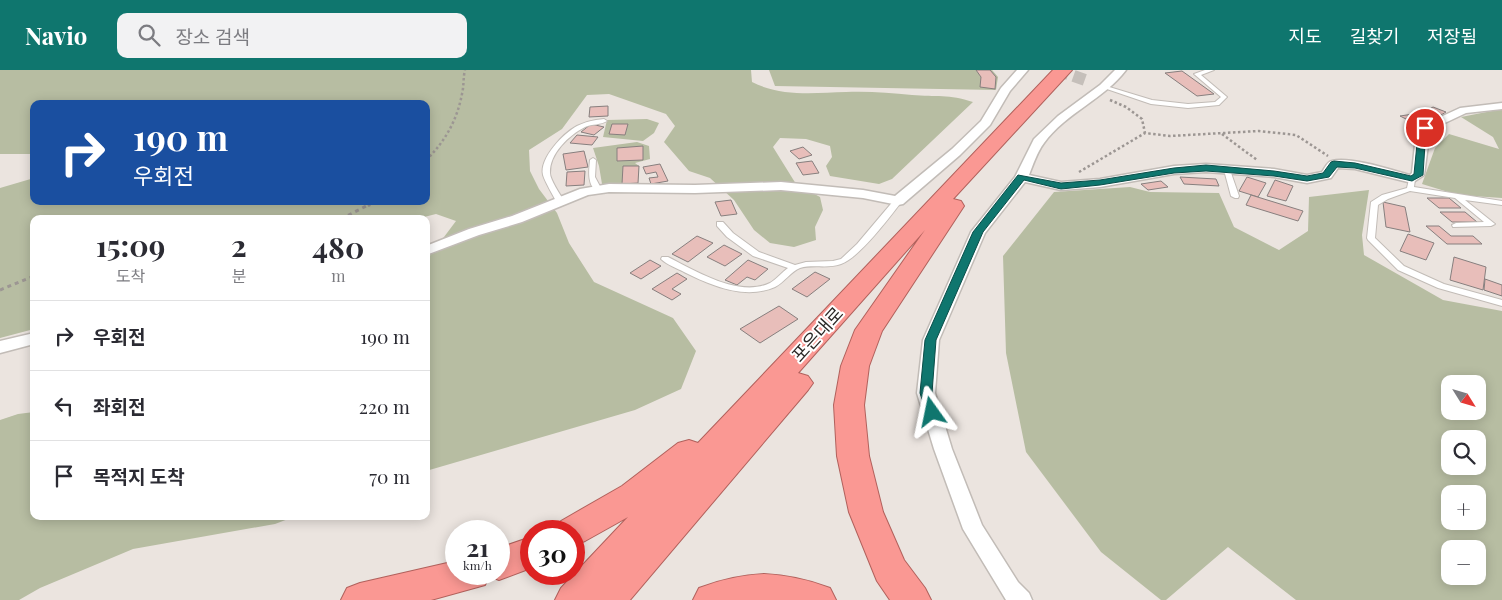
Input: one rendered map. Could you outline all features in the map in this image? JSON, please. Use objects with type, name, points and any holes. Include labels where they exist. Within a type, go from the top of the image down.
[{"type":"highway","name":"포은대로","points":[[574,600],[909,233],[1063,70]]},
{"type":"highway","name":"포은대로","points":[[607,600],[953,206],[1092,83]]},
{"type":"highway","points":[[912,600],[890,570],[866,512],[853,456],[849,405],[855,366],[869,330],[953,206]]},
{"type":"highway","points":[[585,525],[639,493],[673,467],[838,312]]},
{"type":"highway","points":[[360,600],[445,580]]},
{"type":"highway","points":[[712,600],[752,590],[792,592],[817,600]]},
{"type":"street","points":[[430,249],[474,232],[517,219],[560,201],[609,188],[695,189],[781,186],[863,194],[898,202],[956,152],[986,123],[1005,90],[1024,70]]},
{"type":"street","points":[[1021,600],[1010,589],[973,529],[943,449],[926,393],[931,340],[978,232],[1022,177],[1038,142],[1062,118],[1092,83],[1121,70]]},
{"type":"street","points":[[1022,177],[1061,186],[1100,183],[1174,170],[1206,168],[1307,179],[1326,175],[1334,164],[1341,164],[1355,165],[1411,184],[1418,175],[1421,144],[1425,128],[1464,110],[1502,106]]},
{"type":"street","points":[[0,347],[30,339]]},
{"type":"lane","points":[[1092,83],[1151,102],[1188,106],[1216,104],[1224,97],[1197,74],[1211,70]]},
{"type":"lane","points":[[560,201],[546,174],[549,158],[562,142],[580,126],[594,120],[604,121]]},
{"type":"lane","points":[[592,160],[592,177],[598,190]]},
{"type":"lane","points":[[1227,170],[1235,196]]},
{"type":"lane","points":[[1502,203],[1458,198],[1411,184],[1374,204],[1371,238],[1401,268],[1441,286],[1502,304]]},
{"type":"lane","points":[[1456,225],[1491,224],[1458,198]]},
{"type":"lane","points":[[720,224],[730,235],[756,254],[794,267],[815,263],[839,263],[853,253],[898,202]]},
{"type":"lane","points":[[665,259],[704,279],[754,291],[773,285],[794,267]]},
{"type":"path","points":[[430,156],[436,151],[456,122],[465,70]]},
{"type":"path","points":[[1092,83],[1142,119],[1145,133]]},
{"type":"path","points":[[1046,182],[1074,175],[1145,133],[1170,136],[1260,131],[1296,135],[1341,164]]},
{"type":"path","points":[[1222,133],[1274,174]]},
{"type":"path","points":[[350,215],[369,205]]},
{"type":"path","points":[[0,290],[30,278]]},
{"type":"green space","points":[[0,70],[751,70],[752,82],[763,87],[786,92],[879,92],[949,97],[973,102],[892,179],[879,184],[830,176],[826,166],[832,157],[830,146],[806,139],[780,138],[773,147],[796,184],[820,197],[823,210],[815,227],[816,240],[794,247],[770,243],[754,230],[734,200],[710,178],[689,171],[664,142],[675,126],[666,114],[609,94],[587,95],[562,129],[529,150],[530,171],[539,189],[557,213],[569,243],[594,282],[673,318],[696,351],[681,389],[635,410],[430,470],[430,256],[456,221],[436,214],[30,215],[30,330],[0,338],[0,188],[30,179],[30,205],[430,205],[430,100],[30,100],[30,154],[0,154]]},
{"type":"green space","points":[[769,70],[992,70],[998,77],[996,90],[775,86]]},
{"type":"green space","points":[[1502,109],[1502,198],[1458,195],[1422,184],[1435,148],[1449,134],[1499,149],[1493,137],[1461,117]]},
{"type":"green space","points":[[647,119],[659,123],[654,133],[643,141],[603,137],[607,120]]},
{"type":"green space","points":[[637,142],[649,146],[650,159],[635,163],[639,166],[638,183],[634,187],[602,184],[593,148]]},
{"type":"green space","points":[[1130,187],[1150,192],[1219,193],[1234,227],[1279,250],[1308,231],[1309,197],[1369,190],[1362,235],[1364,255],[1443,300],[1502,311],[1502,600],[1296,600],[1228,547],[1166,600],[1161,600],[1101,552],[1026,452],[1006,353],[1003,256],[1054,192]]},
{"type":"green space","points":[[30,412],[30,520],[286,520],[275,524],[133,549],[40,588],[19,600],[0,600],[0,420]]},
{"type":"building","points":[[976,70],[990,70],[996,77],[995,89],[980,87],[981,77]]},
{"type":"building","points":[[1182,71],[1214,94],[1197,96],[1165,73]]},
{"type":"building","points":[[608,106],[608,116],[589,117],[590,107]]},
{"type":"building","points":[[1433,107],[1446,112],[1436,118],[1423,113]]},
{"type":"building","points":[[1420,113],[1430,118],[1410,121],[1400,116]]},
{"type":"building","points":[[591,124],[604,127],[594,135],[581,132]]},
{"type":"building","points":[[612,124],[628,124],[625,135],[609,134]]},
{"type":"building","points":[[577,135],[598,137],[592,145],[570,143]]},
{"type":"building","points":[[643,146],[643,160],[617,161],[617,148]]},
{"type":"building","points":[[803,147],[812,155],[799,159],[790,151]]},
{"type":"building","points":[[584,151],[588,167],[566,170],[563,154]]},
{"type":"building","points":[[812,161],[819,173],[803,175],[796,163]]},
{"type":"building","points":[[660,164],[668,181],[651,184],[649,178],[658,177],[656,172],[646,174],[643,167]]},
{"type":"building","points":[[623,166],[639,166],[638,183],[622,184]]},
{"type":"building","points":[[585,171],[584,185],[566,186],[567,172]]},
{"type":"building","points":[[1180,177],[1216,179],[1219,186],[1184,184]]},
{"type":"building","points":[[1247,177],[1266,183],[1258,197],[1239,191]]},
{"type":"building","points":[[1275,180],[1293,186],[1286,201],[1267,196]]},
{"type":"building","points":[[1161,181],[1168,187],[1148,190],[1141,184]]},
{"type":"building","points":[[1251,195],[1303,211],[1298,221],[1246,205]]},
{"type":"building","points":[[1427,198],[1449,198],[1461,208],[1439,208]]},
{"type":"building","points":[[731,200],[737,214],[721,216],[715,202]]},
{"type":"building","points":[[1383,202],[1405,207],[1410,232],[1386,227]]},
{"type":"building","points":[[1440,212],[1465,212],[1477,222],[1452,222]]},
{"type":"building","points":[[1426,226],[1439,226],[1451,236],[1473,236],[1482,244],[1447,244]]},
{"type":"building","points":[[1408,234],[1434,243],[1426,260],[1400,251]]},
{"type":"building","points":[[697,236],[713,243],[688,262],[672,254]]},
{"type":"building","points":[[724,245],[742,254],[725,266],[707,257]]},
{"type":"building","points":[[1454,257],[1486,267],[1483,290],[1450,280]]},
{"type":"building","points":[[650,260],[661,266],[641,279],[630,273]]},
{"type":"building","points":[[748,260],[768,269],[755,280],[747,277],[737,285],[725,280]]},
{"type":"building","points":[[815,272],[830,279],[807,297],[792,289]]},
{"type":"building","points":[[677,273],[687,279],[672,289],[681,294],[672,300],[652,289]]},
{"type":"building","points":[[1485,279],[1502,285],[1502,296],[1484,290]]},
{"type":"building","points":[[779,306],[798,319],[760,343],[740,329]]},
{"type":"tunnel","points":[[1057,70],[1088,81]]},
{"type":"route","points":[[932,412],[926,393],[931,340],[978,232],[1022,177],[1061,186],[1100,183],[1174,170],[1206,168],[1307,179],[1326,175],[1334,164],[1355,165],[1412,179],[1418,175],[1421,144],[1425,128]]}]
